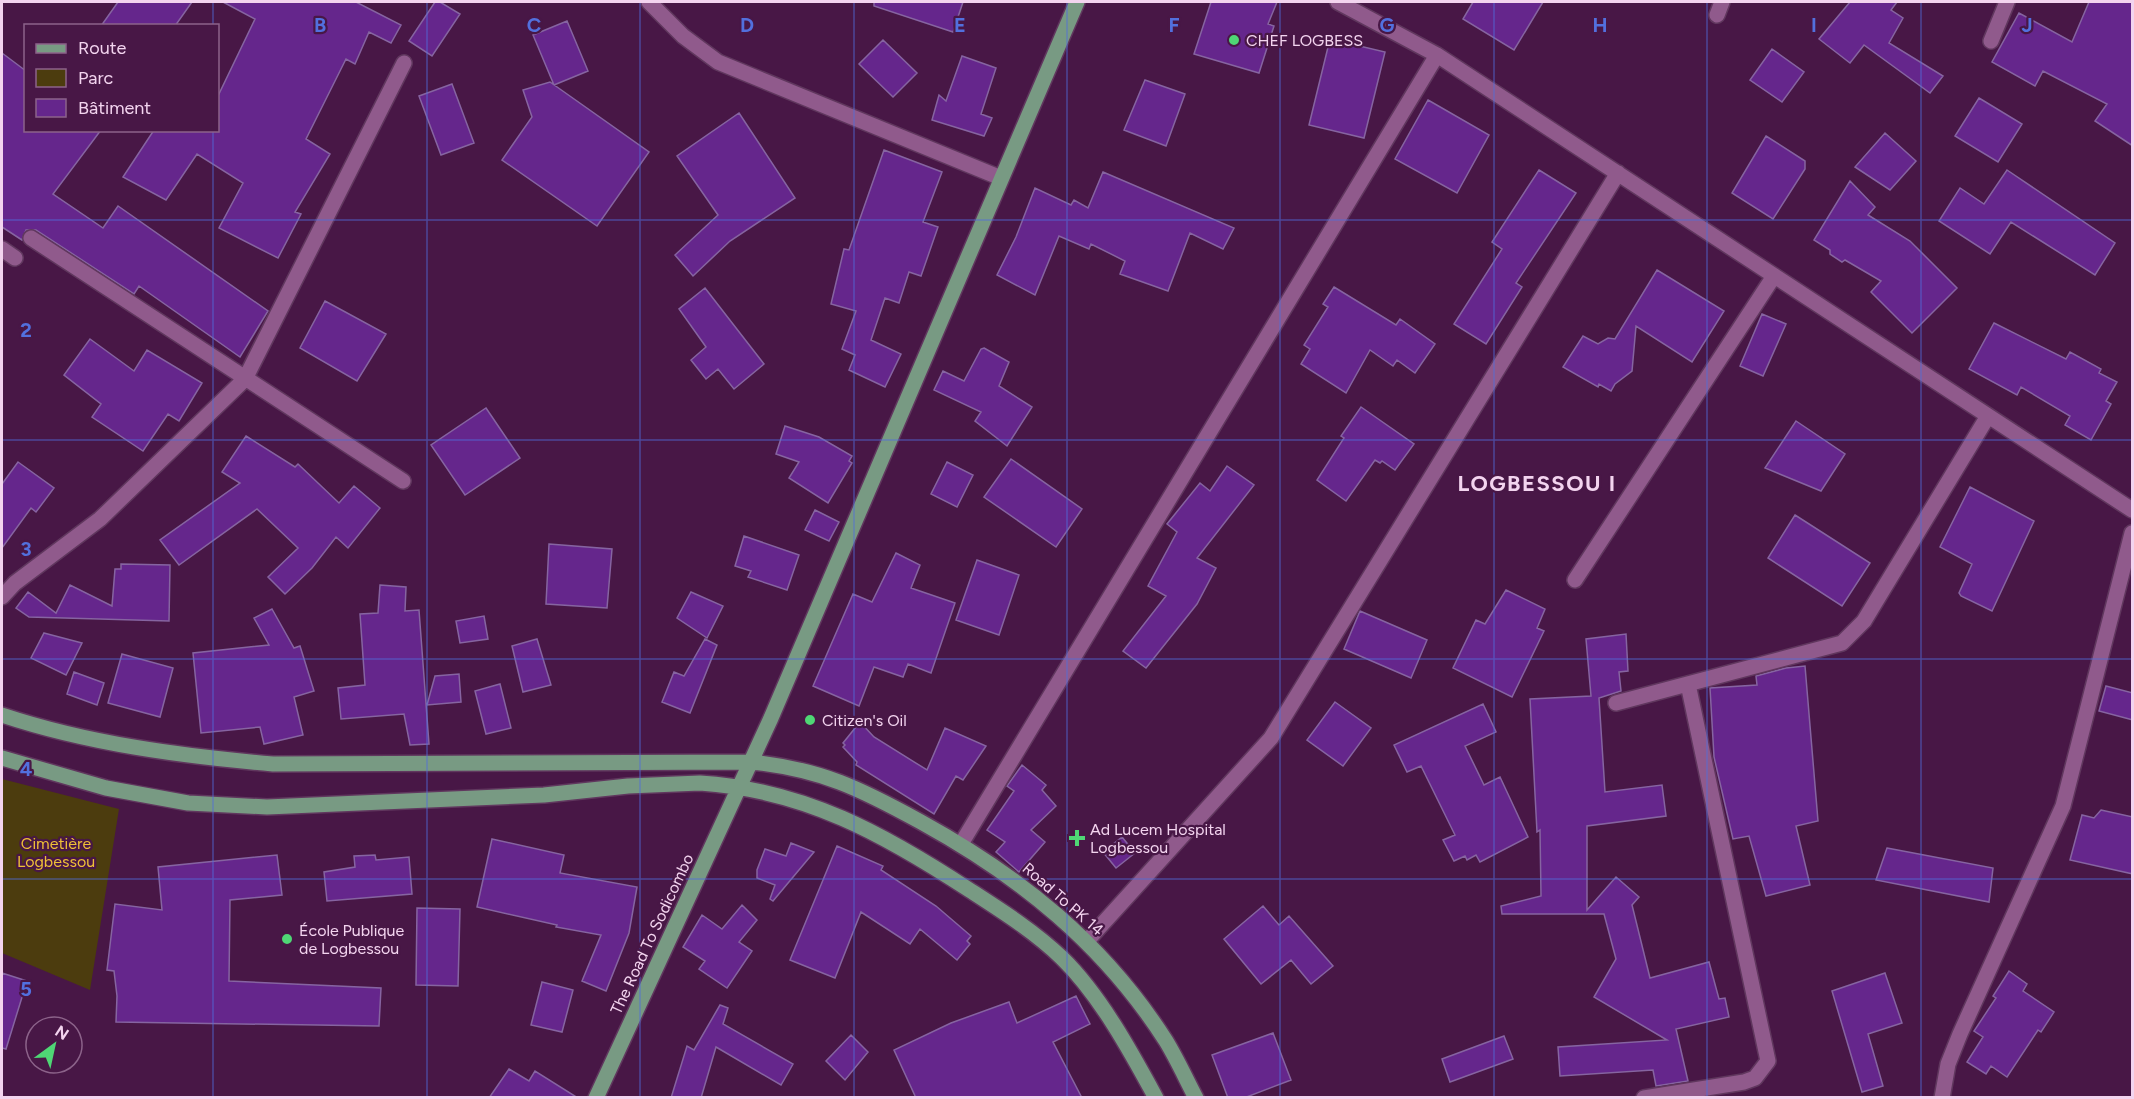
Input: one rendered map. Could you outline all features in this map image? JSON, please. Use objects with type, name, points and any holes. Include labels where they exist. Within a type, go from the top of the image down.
[{"type":"main road","name":"The Road To Sodicombo","points":[[596,1098],[751,762],[1077,2]]},
{"type":"main road","name":"Road To PK 14","points":[[2,715],[116,744],[195,757],[273,764],[751,762],[840,780],[961,844],[1031,891],[1086,941],[1122,981],[1166,1042],[1196,1098]]},
{"type":"main road","points":[[2,758],[106,788],[188,803],[267,807],[544,795],[668,784],[740,787],[810,805],[857,822],[943,873],[1013,919],[1063,959],[1105,1013],[1156,1098]]},
{"type":"street","points":[[649,2],[683,36],[718,62],[1001,178]]},
{"type":"street","points":[[1338,2],[1437,55],[2133,510]]},
{"type":"street","points":[[1991,41],[2007,2]]},
{"type":"street","points":[[961,844],[1437,55]]},
{"type":"street","points":[[2,597],[15,583],[100,519],[245,379],[404,63]]},
{"type":"street","points":[[1086,941],[1270,738],[1618,173]]},
{"type":"street","points":[[31,238],[403,481]]},
{"type":"street","points":[[2,249],[15,258]]},
{"type":"street","points":[[1575,580],[1774,276]]},
{"type":"street","points":[[1616,703],[1842,643],[1864,621],[1988,416]]},
{"type":"street","points":[[1942,1098],[1948,1064],[1960,1034],[2062,806],[2133,533]]},
{"type":"street","points":[[1644,1098],[1744,1082],[1755,1078],[1768,1061],[1688,684]]},
{"type":"green space","name":"Cimetière Logbessou","points":[[2,779],[119,809],[90,990],[2,953]]},
{"type":"building","points":[[118,2],[192,2],[176,24],[102,24]]},
{"type":"building","points":[[223,2],[356,2],[401,25],[391,43],[369,32],[355,64],[346,59],[306,139],[330,154],[295,212],[301,214],[278,258],[219,228],[243,183],[197,154],[166,200],[123,177],[153,132],[219,132],[219,94],[255,19]]},
{"type":"building","points":[[435,2],[440,2],[460,14],[432,56],[409,41]]},
{"type":"building","points":[[874,2],[963,2],[953,32],[874,6]]},
{"type":"building","name":"CHEF LOGBESS","points":[[1211,2],[1277,2],[1268,24],[1274,26],[1259,73],[1194,54]]},
{"type":"building","points":[[1473,2],[1543,2],[1514,50],[1463,19]]},
{"type":"building","points":[[1850,2],[1897,2],[1891,10],[1903,18],[1889,43],[1943,76],[1930,93],[1864,45],[1850,63],[1819,39]]},
{"type":"building","points":[[2089,2],[2133,2],[2133,146],[2095,121],[2107,104],[2043,71],[2035,86],[1992,62],[2019,13],[2072,42]]},
{"type":"building","points":[[567,21],[588,71],[554,85],[533,35]]},
{"type":"building","points":[[1330,39],[1385,52],[1364,138],[1309,125]]},
{"type":"building","points":[[883,40],[917,73],[893,97],[859,64]]},
{"type":"building","points":[[1772,49],[1804,72],[1782,102],[1750,80]]},
{"type":"building","points":[[2,53],[24,70],[24,132],[100,132],[53,194],[103,228],[118,206],[268,311],[240,357],[139,286],[134,294],[36,230],[26,230],[22,240],[2,227]]},
{"type":"building","points":[[962,56],[996,68],[981,114],[992,118],[984,136],[932,120],[939,95],[946,101]]},
{"type":"building","points":[[1145,80],[1185,94],[1166,146],[1124,130]]},
{"type":"building","points":[[550,82],[649,152],[597,226],[502,160],[532,117],[523,90]]},
{"type":"building","points":[[452,84],[474,143],[441,155],[419,96]]},
{"type":"building","points":[[1979,98],[2022,124],[1998,162],[1955,136]]},
{"type":"building","points":[[1428,100],[1489,135],[1457,193],[1395,159]]},
{"type":"building","points":[[739,113],[795,198],[730,241],[693,276],[675,255],[718,215],[677,156]]},
{"type":"building","points":[[1885,133],[1916,161],[1890,190],[1855,167]]},
{"type":"building","points":[[1766,136],[1805,161],[1805,169],[1773,219],[1732,193]]},
{"type":"building","points":[[884,150],[942,172],[923,222],[938,227],[921,276],[909,272],[899,303],[885,298],[871,340],[901,354],[885,387],[849,370],[855,355],[842,349],[856,311],[831,304],[844,249],[849,250]]},
{"type":"building","points":[[1539,170],[1576,193],[1516,283],[1522,287],[1486,344],[1454,324],[1502,249],[1492,242]]},
{"type":"building","points":[[2007,170],[2115,243],[2095,275],[2011,222],[1990,254],[1939,221],[1960,188],[1984,204]]},
{"type":"building","points":[[1103,172],[1234,228],[1223,249],[1190,233],[1168,291],[1120,274],[1125,261],[1091,244],[1089,249],[1059,236],[1035,295],[997,275],[1016,237],[1035,188],[1071,205],[1074,200],[1088,208]]},
{"type":"building","points":[[1850,181],[1875,207],[1868,215],[1910,241],[1957,288],[1912,333],[1871,292],[1881,281],[1845,260],[1842,262],[1830,254],[1830,250],[1814,240]]},
{"type":"building","points":[[1657,270],[1724,311],[1692,362],[1636,326],[1632,371],[1615,384],[1611,391],[1599,384],[1598,387],[1563,367],[1583,336],[1598,344],[1608,338],[1615,339]]},
{"type":"building","points":[[1334,287],[1396,325],[1400,319],[1435,344],[1415,373],[1397,360],[1393,366],[1370,350],[1346,393],[1301,364],[1310,349],[1304,345],[1328,307],[1323,304]]},
{"type":"building","points":[[705,288],[764,364],[734,389],[718,369],[706,379],[691,360],[706,347],[679,309]]},
{"type":"building","points":[[325,301],[386,334],[357,381],[300,348]]},
{"type":"building","points":[[1762,314],[1786,324],[1763,376],[1740,366]]},
{"type":"building","points":[[1994,323],[2066,359],[2070,352],[2101,369],[2099,373],[2117,382],[2106,401],[2111,404],[2091,440],[2065,425],[2070,416],[2021,387],[2017,395],[1969,369]]},
{"type":"building","points":[[90,339],[134,371],[147,350],[202,383],[179,421],[168,414],[143,451],[92,417],[101,404],[64,375]]},
{"type":"building","points":[[984,348],[1009,362],[999,386],[1032,407],[1007,446],[975,421],[981,412],[934,390],[943,371],[964,381],[981,349]]},
{"type":"building","points":[[1361,407],[1414,444],[1395,470],[1382,461],[1380,463],[1375,460],[1346,501],[1317,480],[1344,438],[1341,436]]},
{"type":"building","points":[[486,408],[520,458],[465,495],[431,445]]},
{"type":"building","points":[[1796,421],[1845,454],[1821,491],[1765,468]]},
{"type":"building","points":[[785,426],[819,437],[852,456],[849,461],[852,463],[828,503],[789,478],[799,462],[776,454]]},
{"type":"building","points":[[246,436],[295,467],[298,464],[339,503],[354,486],[380,508],[348,548],[336,537],[312,568],[285,594],[268,577],[298,548],[257,509],[179,565],[160,540],[240,483],[222,472]]},
{"type":"building","points":[[1011,459],[1082,509],[1056,547],[984,497]]},
{"type":"building","points":[[18,462],[54,488],[36,512],[31,508],[2,548],[2,484]]},
{"type":"building","points":[[947,462],[973,475],[957,507],[931,494]]},
{"type":"building","points":[[1227,466],[1254,485],[1197,558],[1216,568],[1197,604],[1146,668],[1123,651],[1166,596],[1148,586],[1177,532],[1167,524],[1200,483],[1210,491]]},
{"type":"building","points":[[1970,487],[2034,521],[1992,611],[1961,596],[1959,593],[1972,564],[1940,547]]},
{"type":"building","points":[[815,510],[839,522],[829,541],[805,530]]},
{"type":"building","points":[[1795,515],[1870,563],[1842,606],[1768,558]]},
{"type":"building","points":[[744,536],[799,555],[787,590],[748,577],[751,571],[735,566]]},
{"type":"building","points":[[549,544],[612,549],[607,608],[546,604]]},
{"type":"building","points":[[896,553],[920,565],[911,588],[955,603],[931,673],[908,664],[903,677],[874,667],[859,706],[813,686],[853,594],[872,602]]},
{"type":"building","points":[[977,560],[1019,575],[999,635],[956,620]]},
{"type":"building","points":[[121,564],[170,565],[169,621],[29,617],[16,608],[28,592],[56,613],[70,585],[112,606],[115,569],[121,569]]},
{"type":"building","points":[[380,585],[406,587],[405,611],[419,610],[429,744],[410,745],[404,714],[341,719],[338,688],[365,685],[360,614],[378,613]]},
{"type":"building","points":[[1506,590],[1545,609],[1537,628],[1544,631],[1512,697],[1453,668],[1476,620],[1485,624]]},
{"type":"building","points":[[691,592],[723,606],[707,638],[677,618]]},
{"type":"building","points":[[272,609],[294,648],[300,646],[314,691],[294,697],[303,735],[264,744],[260,727],[201,733],[193,653],[269,645],[254,618]]},
{"type":"building","points":[[1360,611],[1427,640],[1411,678],[1344,649]]},
{"type":"building","points":[[484,616],[488,639],[460,643],[456,621]]},
{"type":"building","points":[[44,633],[82,643],[66,675],[31,658]]},
{"type":"building","points":[[1626,634],[1628,671],[1619,672],[1621,691],[1599,698],[1605,792],[1662,785],[1666,816],[1587,826],[1587,910],[1616,877],[1639,897],[1632,905],[1650,978],[1709,962],[1719,999],[1725,998],[1729,1017],[1676,1029],[1688,1081],[1656,1086],[1653,1070],[1560,1076],[1558,1047],[1667,1040],[1594,997],[1616,959],[1604,914],[1502,914],[1501,906],[1541,896],[1540,830],[1537,832],[1530,699],[1591,696],[1586,639]]},
{"type":"building","points":[[537,639],[551,685],[523,692],[512,646]]},
{"type":"building","points":[[705,639],[717,645],[690,713],[662,702],[674,672],[684,676]]},
{"type":"building","points":[[122,654],[173,668],[160,717],[108,703]]},
{"type":"building","points":[[1805,666],[1818,821],[1796,826],[1810,885],[1766,896],[1749,836],[1733,839],[1714,757],[1710,688],[1757,685],[1756,676],[1786,668]]},
{"type":"building","points":[[74,672],[104,683],[97,705],[67,694]]},
{"type":"building","points":[[459,674],[461,702],[427,705],[435,676]]},
{"type":"building","points":[[500,684],[511,728],[486,734],[475,691]]},
{"type":"building","points":[[2106,686],[2133,693],[2133,720],[2099,711]]},
{"type":"building","points":[[1335,702],[1371,728],[1343,766],[1307,740]]},
{"type":"building","points":[[1483,704],[1496,732],[1465,746],[1484,785],[1500,777],[1528,837],[1480,862],[1476,855],[1467,860],[1465,856],[1454,861],[1443,840],[1455,835],[1421,766],[1407,772],[1394,745]]},
{"type":"building","points":[[860,722],[874,737],[927,770],[945,728],[986,746],[963,780],[956,776],[934,814],[856,765],[857,762],[843,747],[845,745],[843,743]]},
{"type":"building","points":[[1022,765],[1046,785],[1042,790],[1056,806],[1031,830],[1045,842],[1019,872],[996,852],[1005,842],[987,830],[1014,791],[1007,786]]},
{"type":"building","points":[[2101,810],[2133,817],[2133,874],[2070,860],[2082,815],[2094,818]]},
{"type":"building","points":[[1122,837],[1135,853],[1116,868],[1103,852]]},
{"type":"building","points":[[492,839],[564,855],[560,873],[637,887],[629,933],[606,991],[582,981],[601,935],[556,927],[557,925],[477,907]]},
{"type":"building","points":[[791,843],[814,852],[773,901],[770,899],[775,885],[757,878],[757,870],[765,849],[786,856]]},
{"type":"building","points":[[837,846],[883,866],[881,870],[936,906],[971,936],[967,941],[970,944],[957,960],[920,929],[910,944],[861,912],[835,978],[790,960]]},
{"type":"building","points":[[1887,848],[1993,868],[1989,902],[1876,880]]},
{"type":"building","points":[[277,855],[282,895],[230,900],[229,981],[381,988],[379,1026],[116,1022],[117,996],[114,971],[107,970],[115,904],[162,910],[158,867]]},
{"type":"building","points":[[375,855],[376,860],[409,857],[412,894],[327,901],[324,872],[355,867],[354,856]]},
{"type":"building","points":[[742,905],[757,920],[739,942],[752,951],[727,988],[699,969],[705,961],[683,947],[702,915],[722,929]]},
{"type":"building","points":[[1263,906],[1279,925],[1289,916],[1333,966],[1311,984],[1291,960],[1261,984],[1224,939]]},
{"type":"building","points":[[417,908],[460,909],[458,986],[416,985]]},
{"type":"building","points":[[2009,971],[2027,984],[2023,991],[2054,1012],[2041,1032],[2038,1030],[2007,1077],[1991,1066],[1986,1074],[1967,1062],[1983,1037],[1974,1031],[1996,998],[1993,996]]},
{"type":"building","points":[[2,973],[27,981],[6,1049],[2,1048]]},
{"type":"building","points":[[1885,973],[1902,1023],[1868,1034],[1883,1086],[1862,1092],[1832,991]]},
{"type":"building","points":[[542,982],[573,990],[562,1032],[531,1025]]},
{"type":"building","points":[[1076,996],[1090,1024],[1053,1042],[1082,1098],[916,1098],[894,1050],[951,1023],[1009,1002],[1017,1023]]},
{"type":"building","points":[[720,1005],[728,1008],[723,1024],[793,1064],[781,1085],[716,1047],[701,1098],[671,1098],[687,1046],[694,1050]]},
{"type":"building","points":[[1273,1033],[1291,1080],[1244,1098],[1228,1098],[1212,1055]]},
{"type":"building","points":[[851,1035],[868,1052],[845,1080],[826,1061]]},
{"type":"building","points":[[1504,1036],[1513,1059],[1450,1082],[1442,1059]]},
{"type":"building","points":[[509,1069],[529,1081],[535,1071],[578,1098],[489,1098]]},
{"type":"place","name":"CHEF LOGBESS","points":[[1234,40]]},
{"type":"place","name":"Citizen's Oil","points":[[810,720]]},
{"type":"place","name":"Ad Lucem Hospital Logbessou","points":[[1077,838]]},
{"type":"place","name":"École Publique de Logbessou","points":[[287,939]]},
{"type":"district","name":"LOGBESSOU I","points":[[1537,483]]}]
